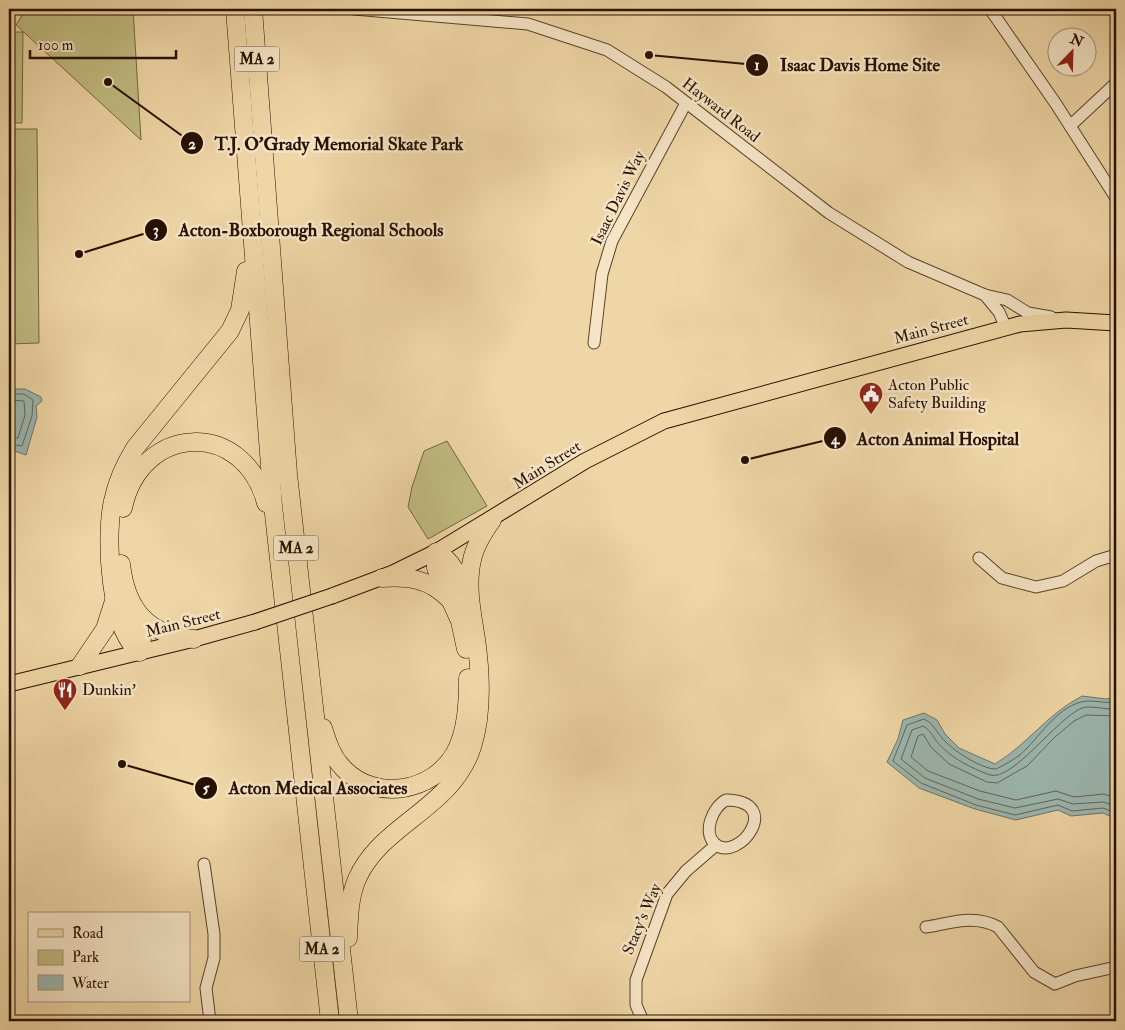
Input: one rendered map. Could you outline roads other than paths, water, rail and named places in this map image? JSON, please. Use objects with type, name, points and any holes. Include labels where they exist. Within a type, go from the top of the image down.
[{"type":"highway","name":"MA 2","points":[[235,9],[251,231],[278,549],[330,1021]]},
{"type":"highway","name":"MA 2","points":[[253,9],[282,402],[311,688],[349,1021]]},
{"type":"highway","points":[[80,666],[100,640],[110,619],[114,601],[109,558],[109,529],[113,501],[120,476],[140,443],[219,346],[235,322],[243,298],[251,231]]},
{"type":"highway","points":[[113,586],[126,637],[131,645],[140,652],[142,638],[123,576],[120,548],[125,501],[138,470],[153,455],[171,446],[188,442],[211,444],[231,451],[246,463],[261,486],[278,549]]},
{"type":"highway","points":[[345,986],[351,899],[361,870],[382,845],[448,788],[463,769],[470,752],[477,725],[480,681],[470,588],[471,562],[481,536],[492,520]]},
{"type":"highway","points":[[311,688],[329,748],[348,773],[367,784],[387,789],[407,788],[428,780],[440,772],[454,756],[461,739],[465,722],[468,691],[466,651],[462,629],[454,606],[436,568],[436,552]]},
{"type":"highway","points":[[436,552],[448,561],[459,578],[474,624]]},
{"type":"highway","points":[[382,578],[405,577],[424,581],[441,592],[454,606]]},
{"type":"highway","points":[[130,601],[140,616],[155,628],[173,636],[194,639]]},
{"type":"main road","name":"Main Street","points":[[9,684],[194,639],[255,622],[382,578],[436,552],[492,520],[585,461],[664,421],[1013,326],[1066,320],[1116,323]]},
{"type":"street","name":"Hayward Road","points":[[354,9],[420,11],[528,24],[583,40],[607,50],[636,66],[829,213],[908,262],[985,295],[1007,300],[1028,313],[1066,320]]},
{"type":"street","points":[[990,9],[1070,126],[1116,198]]},
{"type":"street","points":[[1070,126],[1116,83]]},
{"type":"street","name":"Isaac Davis Way","points":[[594,343],[602,274],[608,250],[686,103]]},
{"type":"street","name":"Hayward Road","points":[[985,295],[1013,326]]},
{"type":"street","points":[[1013,326],[1021,318],[1014,306]]},
{"type":"street","points":[[979,558],[1002,578],[1036,587],[1063,581],[1096,561],[1116,555]]},
{"type":"street","points":[[726,800],[743,802],[750,808],[754,817],[754,826],[750,835],[741,843],[730,847],[716,845],[712,839],[710,825],[718,804],[726,800]]},
{"type":"street","name":"Stacy's Way","points":[[643,1021],[636,1004],[636,980],[667,894],[686,871],[716,845]]},
{"type":"street","points":[[204,864],[213,924],[214,958],[206,985],[210,1021]]},
{"type":"street","points":[[926,927],[979,919],[990,923],[998,927],[1034,972],[1054,984],[1075,976],[1116,967]]},
{"type":"water","points":[[9,389],[25,389],[41,397],[42,401],[36,406],[37,417],[26,455],[9,449]]},
{"type":"water","points":[[1082,696],[1106,699],[1116,697],[1116,819],[1103,813],[1071,816],[1058,810],[1016,820],[975,809],[919,788],[887,762],[898,739],[903,720],[924,713],[937,720],[945,734],[959,748],[995,764],[1017,748],[1058,712]]},
{"type":"place","name":"Isaac Davis Home Site","points":[[649,55]]},
{"type":"place","name":"T.J. O’Grady Memorial Skate Park","points":[[108,82]]},
{"type":"place","name":"Acton-Boxborough Regional Schools","points":[[79,254]]},
{"type":"place","name":"Acton Public Safety Building","points":[[871,415]]},
{"type":"place","name":"Acton Animal Hospital","points":[[745,460]]},
{"type":"place","name":"Dunkin'","points":[[65,711]]},
{"type":"place","name":"Acton Medical Associates","points":[[122,764]]}]
